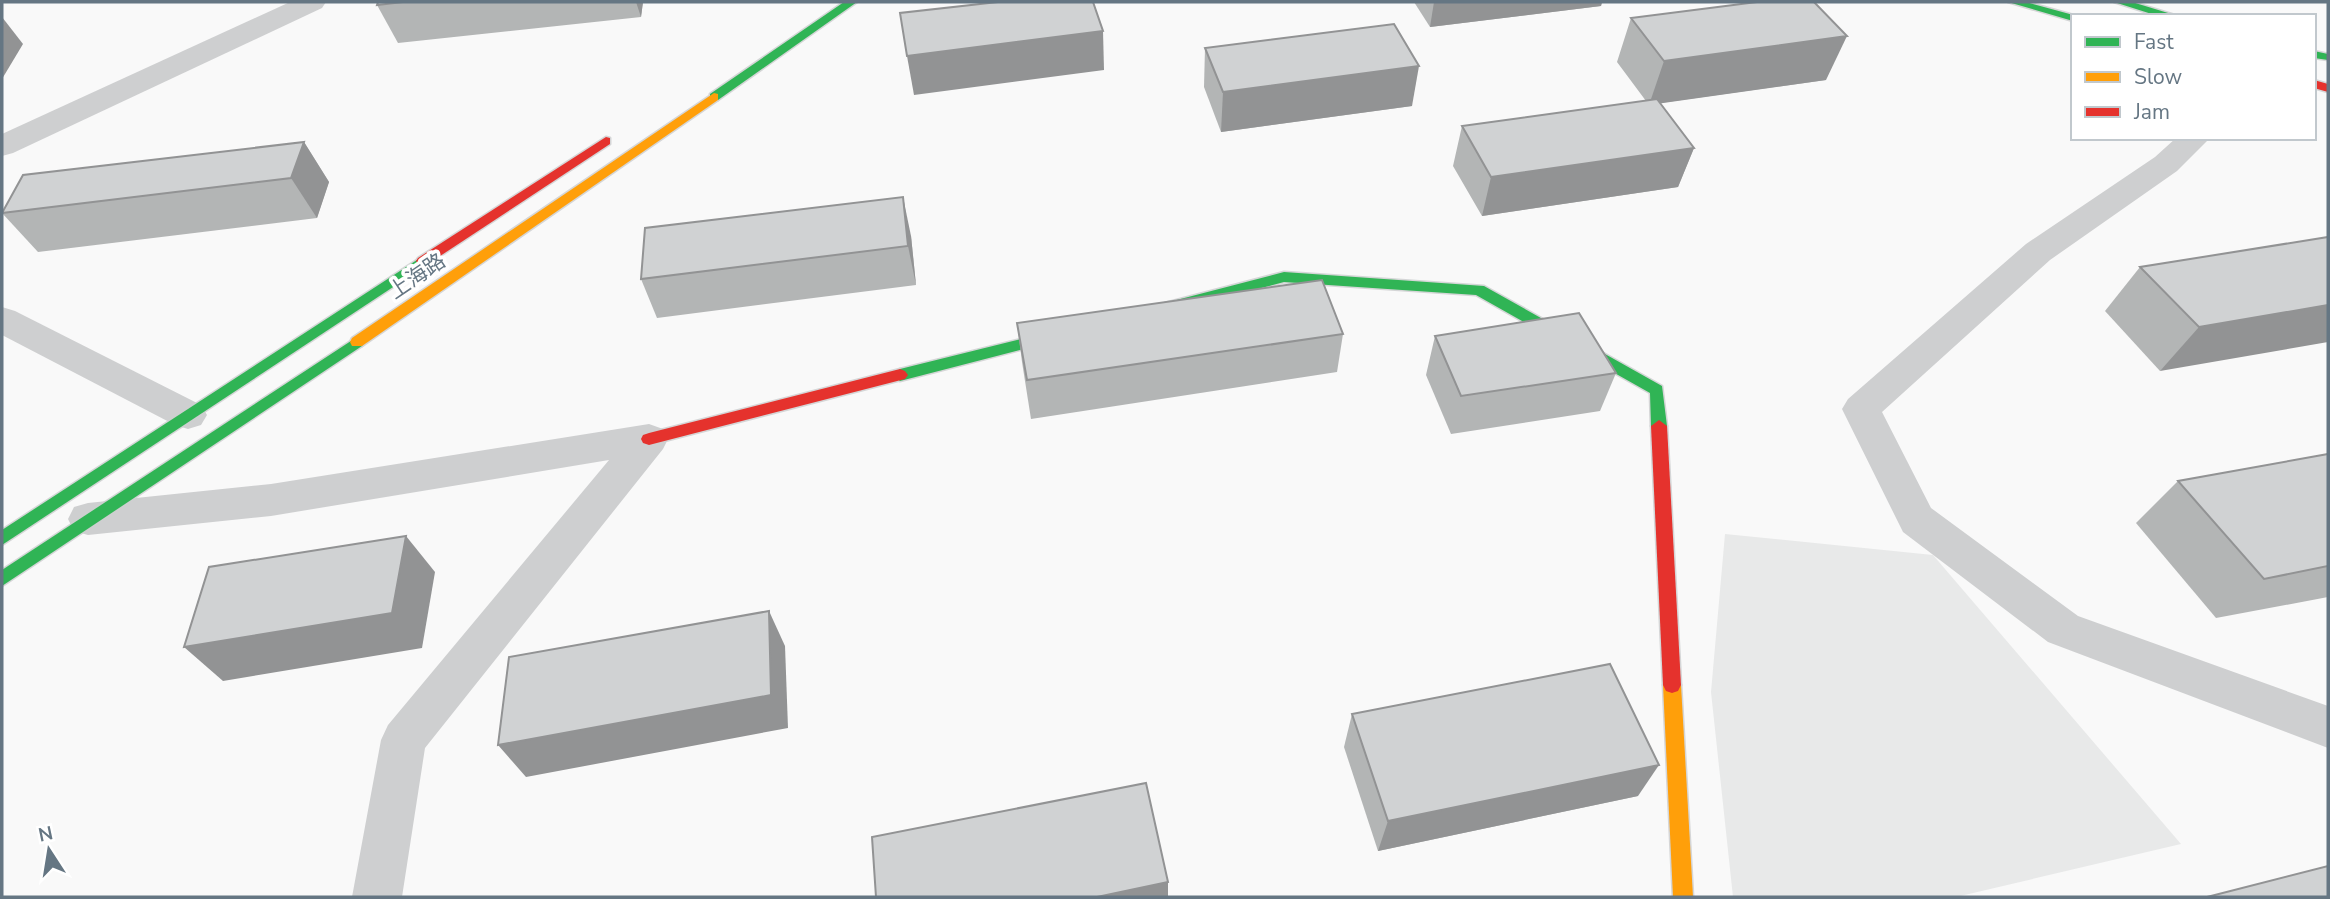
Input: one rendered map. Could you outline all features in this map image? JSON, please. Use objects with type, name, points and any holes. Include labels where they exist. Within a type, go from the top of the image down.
[{"type":"street","points":[[2,146],[312,2]]},
{"type":"street","name":"上海路","points":[[2,579],[88,519],[444,284],[851,2]]},
{"type":"street","points":[[2014,2],[2071,17]]},
{"type":"street","points":[[2120,2],[2165,14]]},
{"type":"street","name":"上海路","points":[[2,538],[618,133]]},
{"type":"street","points":[[2193,140],[2166,164],[2038,252],[1861,409],[1917,520],[2063,629],[2328,727]]},
{"type":"street","points":[[1149,312],[1284,277],[1479,290],[1657,390],[1683,897]]},
{"type":"street","points":[[2,320],[188,415]]},
{"type":"street","points":[[88,519],[271,500],[649,439],[1082,329]]},
{"type":"street","points":[[377,897],[404,740],[649,439]]},
{"type":"shaded area","points":[[1725,534],[1933,555],[2181,844],[1956,897],[1733,897],[1711,692]]},
{"type":"building","points":[[378,2],[403,2],[377,5]]},
{"type":"building","points":[[998,2],[1093,2],[1103,31],[907,56],[900,13]]},
{"type":"building","points":[[1757,2],[1814,2],[1847,36],[1664,61],[1631,18]]},
{"type":"building","points":[[1394,24],[1419,66],[1223,92],[1205,48]]},
{"type":"building","points":[[1657,99],[1694,148],[1491,177],[1462,126]]},
{"type":"building","points":[[304,142],[291,178],[2,213],[23,175]]},
{"type":"building","points":[[903,197],[908,246],[641,279],[645,228]]},
{"type":"building","points":[[2328,237],[2328,305],[2199,327],[2140,267]]},
{"type":"building","points":[[1322,280],[1343,334],[1027,380],[1017,323]]},
{"type":"building","points":[[1579,313],[1616,373],[1461,396],[1435,336]]},
{"type":"building","points":[[2328,454],[2328,566],[2264,579],[2178,481]]},
{"type":"building","points":[[406,536],[392,613],[184,647],[209,567]]},
{"type":"building","points":[[769,611],[771,695],[498,745],[509,657]]},
{"type":"building","points":[[1610,664],[1659,765],[1388,821],[1352,714]]},
{"type":"building","points":[[1146,783],[1168,882],[1097,897],[876,897],[872,837]]},
{"type":"building","points":[[2328,866],[2328,897],[2207,897]]},
{"type":"traffic: fast","points":[[714,97],[851,2]]},
{"type":"traffic: fast","points":[[2014,2],[2071,17]]},
{"type":"traffic: fast","points":[[2120,2],[2165,14]]},
{"type":"traffic: fast","points":[[2316,54],[2328,57]]},
{"type":"traffic: fast","points":[[2,538],[423,261]]},
{"type":"traffic: fast","points":[[1165,308],[1284,277],[1479,290],[1657,390],[1659,426]]},
{"type":"traffic: fast","points":[[900,375],[1069,332]]},
{"type":"traffic: fast","points":[[2,579],[357,342]]},
{"type":"traffic: slow","points":[[357,342],[714,97]]},
{"type":"traffic: slow","points":[[1672,685],[1683,897]]},
{"type":"traffic: jam","points":[[2316,85],[2328,88]]},
{"type":"traffic: jam","points":[[423,261],[606,141]]},
{"type":"traffic: jam","points":[[649,439],[900,375]]},
{"type":"traffic: jam","points":[[1659,426],[1672,685]]}]
